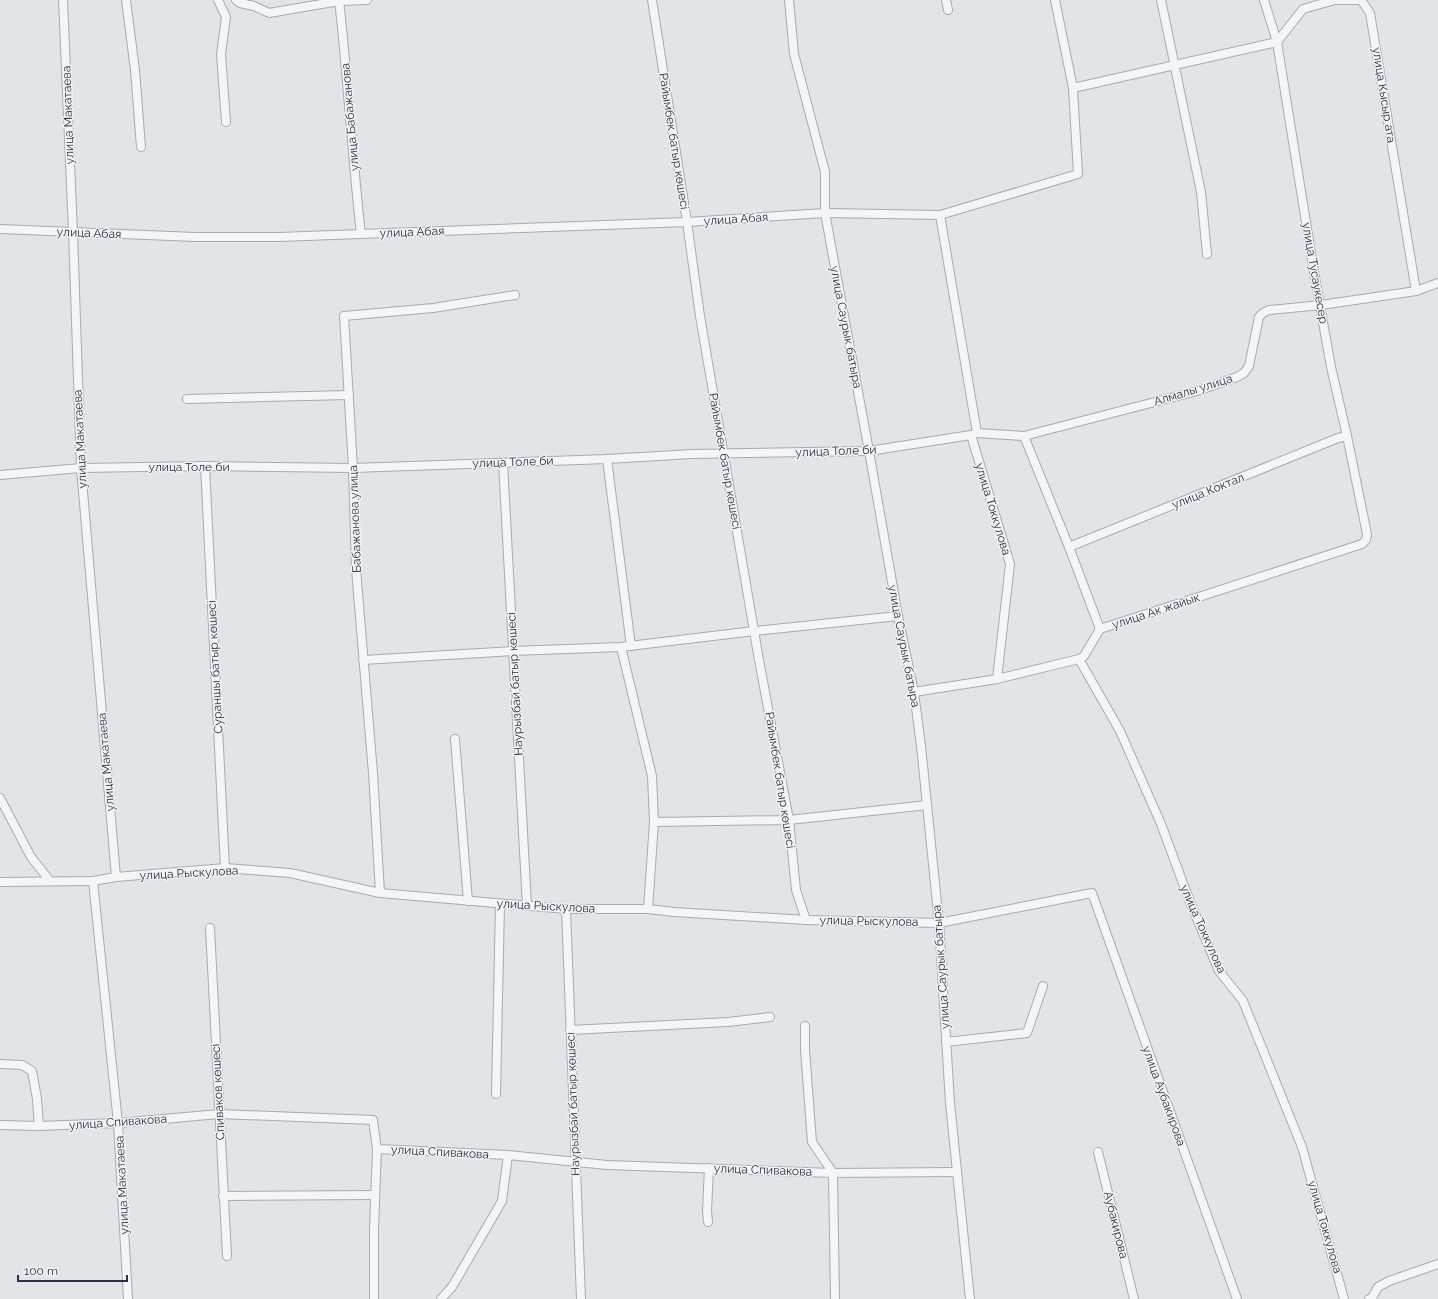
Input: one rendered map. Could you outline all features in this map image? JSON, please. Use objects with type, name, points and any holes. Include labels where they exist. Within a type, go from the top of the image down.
[{"type":"street","name":"улица Макатаева","points":[[63,0],[73,232],[80,468],[116,877]]},
{"type":"street","points":[[126,0],[135,70],[141,148]]},
{"type":"street","points":[[218,0],[226,17],[221,54],[226,122]]},
{"type":"street","points":[[236,0],[240,3],[255,3],[269,13],[339,0],[367,0]]},
{"type":"street","name":"улица Бабажанова","points":[[339,0],[347,74],[354,173],[361,234]]},
{"type":"street","name":"Райымбек батыр көшесі","points":[[652,0],[687,222],[700,316],[723,454],[789,820],[796,890],[806,920]]},
{"type":"street","name":"улица Саурык батыра","points":[[789,0],[794,54],[825,172],[825,213],[898,616],[914,692],[939,922],[950,1103],[970,1299]]},
{"type":"street","points":[[946,0],[948,10]]},
{"type":"street","points":[[1055,0],[1073,88],[1278,42]]},
{"type":"street","points":[[1161,0],[1201,192],[1207,254]]},
{"type":"street","name":"улица Тусаукесер","points":[[1264,0],[1278,42],[1314,272],[1331,367],[1367,534],[1366,540],[1362,544]]},
{"type":"street","name":"улица Кысыр ата","points":[[1278,42],[1303,9],[1335,0],[1361,0],[1370,13],[1416,291]]},
{"type":"street","name":"улица Абая","points":[[0,229],[195,237],[279,237],[687,222],[825,213],[940,215],[1078,174],[1073,88]]},
{"type":"street","name":"улица Токкулова","points":[[940,215],[974,434],[1010,564],[997,679]]},
{"type":"street","name":"Алмалы улица","points":[[1024,436],[1197,391],[1237,377],[1244,373],[1249,366],[1259,317],[1269,310],[1321,305],[1416,291],[1438,283]]},
{"type":"street","name":"Бабажанова улица","points":[[380,893],[356,569],[353,468],[344,316],[433,308],[515,296]]},
{"type":"street","points":[[187,399],[349,395]]},
{"type":"street","name":"улица Толе би","points":[[0,475],[80,468],[205,466],[353,468],[607,459],[692,454],[869,451],[974,434],[1024,436]]},
{"type":"street","points":[[1024,436],[1069,547],[1100,629]]},
{"type":"street","name":"улица Коктал","points":[[1069,547],[1338,438],[1347,436]]},
{"type":"street","points":[[607,459],[630,646]]},
{"type":"street","name":"Наурызбай батыр көшесі","points":[[503,463],[527,906]]},
{"type":"street","name":"Сураншы батыр көшесі","points":[[205,466],[225,868]]},
{"type":"street","name":"улица Ак жайык","points":[[1079,659],[1084,656],[1100,629],[1362,544]]},
{"type":"street","points":[[363,660],[513,651],[621,647],[898,616]]},
{"type":"street","points":[[621,647],[652,776],[654,822],[648,909]]},
{"type":"street","points":[[914,692],[997,679],[1079,659]]},
{"type":"street","name":"улица Токкулова","points":[[1079,659],[1123,738],[1161,824],[1190,902],[1219,971],[1243,1001],[1302,1147],[1344,1296]]},
{"type":"street","points":[[455,739],[468,901]]},
{"type":"street","points":[[0,798],[31,857],[50,881]]},
{"type":"street","points":[[654,822],[789,820],[927,805]]},
{"type":"street","name":"улица Рыскулова","points":[[0,882],[93,881],[116,877],[225,868],[290,873],[380,893],[566,909],[648,909],[806,920],[939,922],[1092,893]]},
{"type":"street","name":"улица Макатаева","points":[[93,881],[118,1124],[128,1299]]},
{"type":"street","name":"улица Аубакирова","points":[[1092,893],[1237,1299]]},
{"type":"street","points":[[496,1094],[500,904]]},
{"type":"street","name":"Наурызбай батыр көшесі","points":[[566,909],[581,1299]]},
{"type":"street","name":"Спиваков көшесі","points":[[210,928],[227,1256]]},
{"type":"street","points":[[946,1042],[1027,1033],[1043,986]]},
{"type":"street","points":[[570,1030],[728,1022],[770,1017]]},
{"type":"street","points":[[805,1026],[805,1050],[812,1142],[833,1173],[835,1299]]},
{"type":"street","points":[[0,1064],[22,1065],[32,1071],[37,1099],[39,1126]]},
{"type":"street","name":"улица Спивакова","points":[[0,1125],[39,1126],[118,1124],[219,1114],[373,1120],[377,1149],[508,1155],[608,1165],[833,1173],[957,1172]]},
{"type":"street","points":[[374,1299],[377,1149]]},
{"type":"street","name":"Аубакирова","points":[[1098,1152],[1134,1299]]},
{"type":"street","points":[[442,1299],[452,1287],[502,1201],[508,1155]]},
{"type":"street","points":[[708,1222],[707,1211],[709,1168]]},
{"type":"street","points":[[224,1196],[376,1194]]},
{"type":"street","points":[[1369,1299],[1372,1298],[1378,1287],[1389,1281],[1438,1264]]}]
